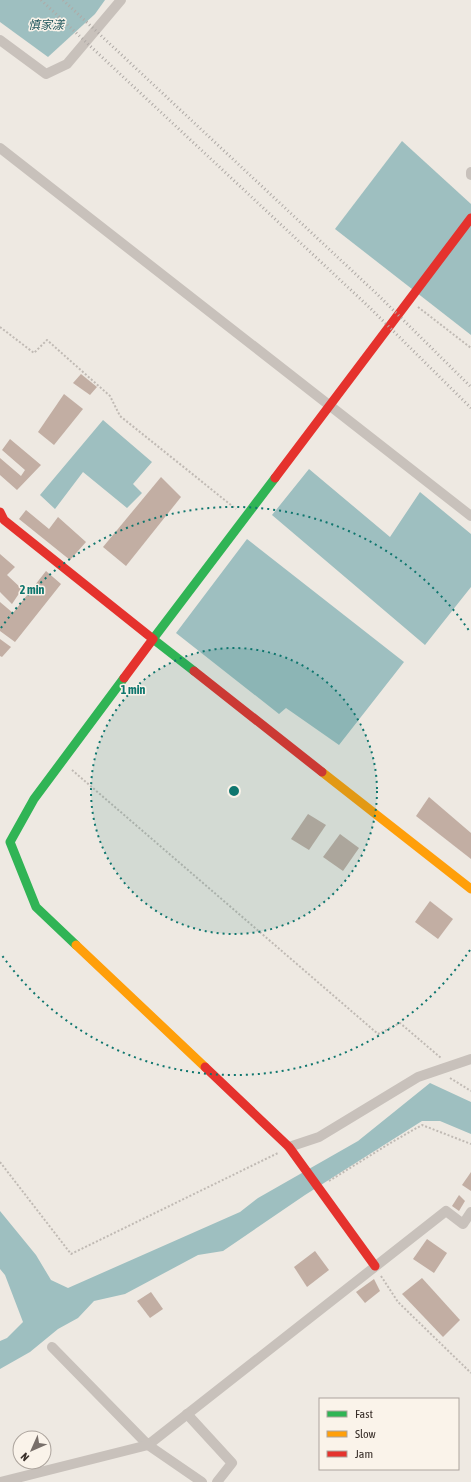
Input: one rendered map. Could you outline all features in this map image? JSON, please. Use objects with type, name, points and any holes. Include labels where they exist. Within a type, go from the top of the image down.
[{"type":"street","points":[[0,40],[46,74],[67,64],[121,0]]},
{"type":"street","points":[[0,148],[471,516]]},
{"type":"street","points":[[375,1266],[289,1147],[36,906],[10,842],[34,799],[62,761],[471,218]]},
{"type":"street","points":[[0,512],[4,520],[471,889]]},
{"type":"street","points":[[289,1147],[319,1137],[418,1078],[471,1059]]},
{"type":"street","points":[[1,1482],[148,1445],[446,1211],[463,1224],[471,1212]]},
{"type":"street","points":[[52,1347],[148,1445],[202,1482]]},
{"type":"street","points":[[186,1414],[232,1463],[217,1482]]},
{"type":"path","points":[[409,300],[471,348]]},
{"type":"path","points":[[0,327],[34,353],[48,340],[110,396],[120,416],[246,517]]},
{"type":"path","points":[[62,761],[378,1034],[400,1023],[451,1066]]},
{"type":"path","points":[[438,1070],[471,1090]]},
{"type":"path","points":[[318,1187],[392,1142],[422,1126],[471,1144]]},
{"type":"path","points":[[0,1162],[71,1254],[289,1147]]},
{"type":"path","points":[[375,1266],[398,1302],[471,1373]]},
{"type":"water","name":"慎家漾","points":[[0,0],[105,0],[95,14],[48,57],[0,22]]},
{"type":"water","points":[[402,141],[471,204],[471,335],[335,229]]},
{"type":"water","points":[[103,420],[152,462],[133,484],[142,493],[127,508],[83,472],[55,509],[40,495]]},
{"type":"water","points":[[309,469],[390,537],[420,492],[471,534],[471,587],[425,645],[272,515]]},
{"type":"water","points":[[247,539],[404,662],[339,745],[286,708],[279,714],[176,633]]},
{"type":"water","points":[[430,1083],[471,1102],[471,1134],[440,1121],[422,1121],[305,1195],[223,1251],[198,1255],[125,1294],[94,1301],[78,1318],[58,1329],[30,1352],[0,1369],[0,1341],[7,1338],[23,1322],[5,1275],[0,1269],[0,1211],[36,1255],[51,1280],[68,1288],[240,1212],[258,1198],[358,1141]]},
{"type":"building","points":[[81,374],[97,387],[90,395],[73,383]]},
{"type":"building","points":[[64,394],[83,409],[54,445],[38,432]]},
{"type":"building","points":[[10,439],[41,465],[17,490],[0,475],[0,458],[21,476],[25,470],[2,450]]},
{"type":"building","points":[[161,477],[181,497],[126,566],[103,547]]},
{"type":"building","points":[[26,510],[49,529],[58,517],[86,542],[70,560],[19,519]]},
{"type":"building","points":[[0,554],[15,567],[7,575],[22,589],[12,604],[0,592]]},
{"type":"building","points":[[46,571],[61,584],[15,642],[0,631],[0,602],[13,613]]},
{"type":"building","points":[[0,639],[11,647],[2,657],[0,656]]},
{"type":"building","points":[[429,797],[471,833],[471,859],[416,816]]},
{"type":"building","points":[[308,814],[326,825],[309,850],[291,839]]},
{"type":"building","points":[[340,834],[359,848],[343,871],[323,857]]},
{"type":"building","points":[[430,901],[453,919],[438,939],[415,922]]},
{"type":"building","points":[[471,1172],[471,1191],[462,1185]]},
{"type":"building","points":[[459,1195],[465,1201],[459,1211],[452,1206]]},
{"type":"building","points":[[427,1239],[447,1253],[434,1273],[413,1259]]},
{"type":"building","points":[[315,1251],[329,1270],[307,1287],[294,1267]]},
{"type":"building","points":[[422,1278],[460,1320],[443,1337],[402,1294]]},
{"type":"building","points":[[374,1279],[380,1291],[365,1303],[356,1292]]},
{"type":"building","points":[[151,1292],[163,1309],[150,1318],[137,1301]]},
{"type":"railway","points":[[41,0],[368,306],[471,408]]},
{"type":"railway","points":[[63,0],[378,295],[471,387]]},
{"type":"traffic: fast","points":[[194,671],[153,639],[275,478]]},
{"type":"traffic: fast","points":[[76,945],[36,907],[10,842],[34,799],[124,678]]},
{"type":"traffic: slow","points":[[322,772],[471,889]]},
{"type":"traffic: slow","points":[[76,945],[205,1067]]},
{"type":"traffic: jam","points":[[275,478],[471,218]]},
{"type":"traffic: jam","points":[[0,512],[4,520],[153,639],[124,678]]},
{"type":"traffic: jam","points":[[194,671],[322,772]]},
{"type":"traffic: jam","points":[[205,1067],[289,1147],[375,1266]]}]
